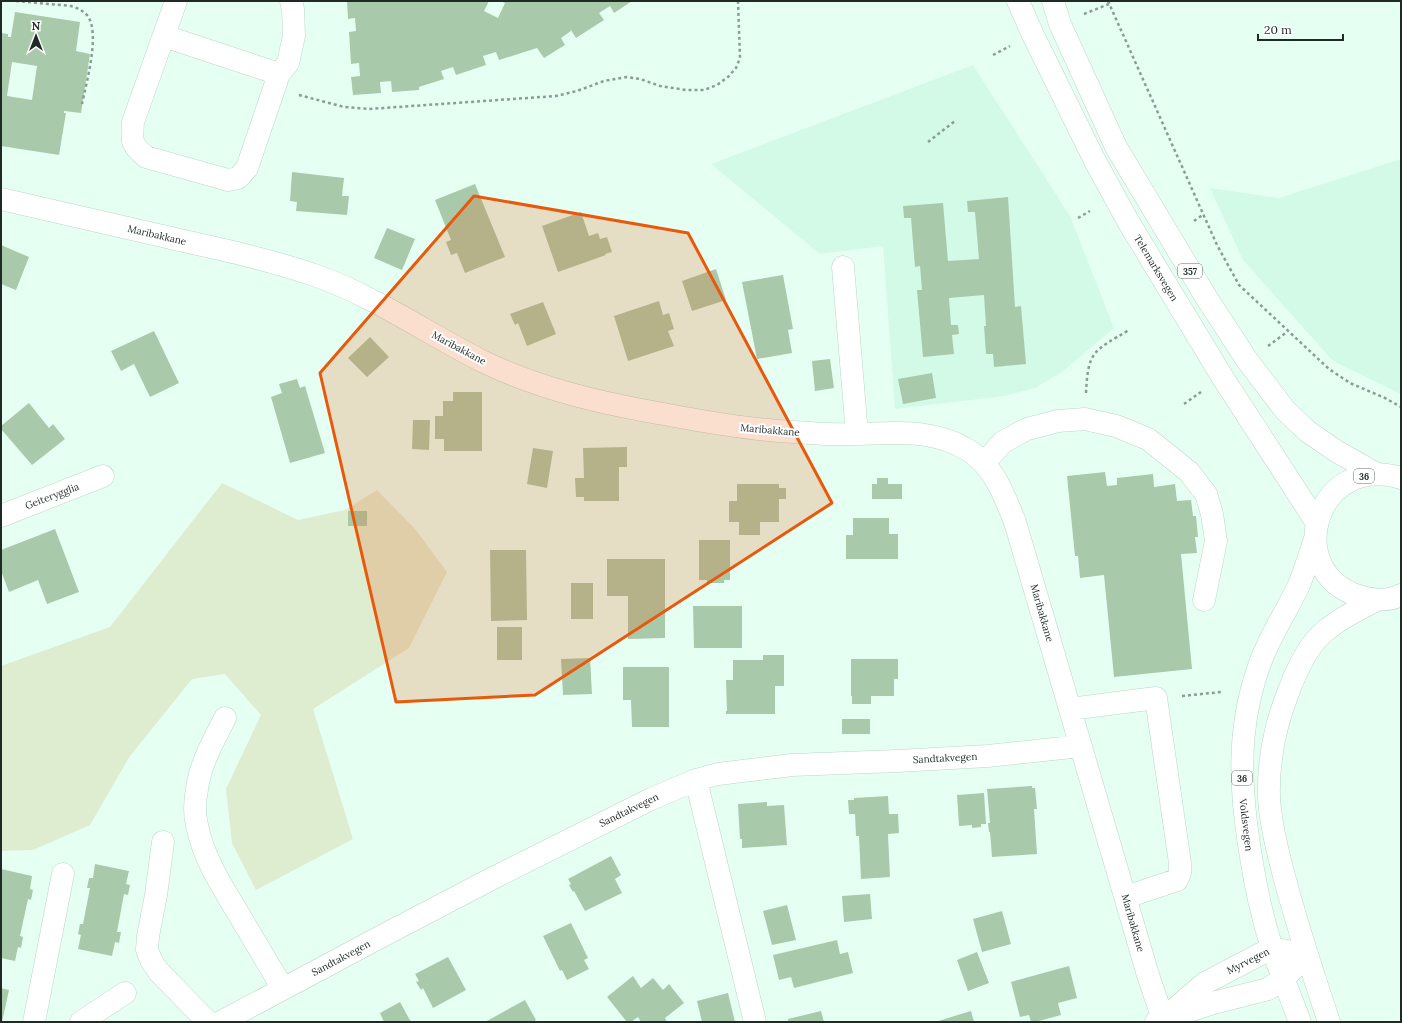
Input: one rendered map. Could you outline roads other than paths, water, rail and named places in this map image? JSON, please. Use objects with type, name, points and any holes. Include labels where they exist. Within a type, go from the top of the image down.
[{"type":"main road","points":[[176,1],[133,122],[132,138],[135,148],[146,157],[228,180],[238,178],[246,168],[276,81],[288,63],[294,36],[293,9],[291,1]]},
{"type":"main road","name":"Telemarksvegen","points":[[1018,1],[1036,42],[1129,223],[1316,531]]},
{"type":"main road","name":"357","points":[[1053,1],[1060,24],[1116,148],[1206,297],[1247,360],[1285,410],[1307,431],[1336,451],[1392,473]]},
{"type":"main road","points":[[164,36],[276,81]]},
{"type":"main road","name":"Maribakkane","points":[[1,199],[230,252],[274,263],[318,277],[348,289],[390,310],[486,363],[551,389],[647,411],[739,428],[794,432],[857,434],[902,432],[927,435],[950,441],[970,451],[984,463],[996,478],[1016,522],[1126,897],[1160,1021]]},
{"type":"main road","points":[[843,267],[857,434]]},
{"type":"main road","points":[[984,463],[1003,442],[1027,429],[1058,421],[1085,419],[1116,426],[1148,439],[1188,472],[1206,494],[1212,514],[1216,541],[1204,600]]},
{"type":"main road","name":"36","points":[[1316,531],[1322,507],[1332,493],[1344,483],[1359,477],[1392,473]]},
{"type":"main road","name":"Geiterygglia","points":[[1,516],[103,476]]},
{"type":"main road","points":[[1316,531],[1318,556],[1325,571],[1336,584],[1350,594],[1366,599],[1394,598]]},
{"type":"main road","name":"Voldsvegen","points":[[1300,1022],[1272,948],[1260,904],[1246,827],[1242,788],[1242,756],[1249,696],[1258,668],[1299,584],[1316,531]]},
{"type":"main road","points":[[1329,1022],[1307,955],[1274,836],[1269,797],[1271,758],[1279,716],[1293,680],[1308,651],[1324,632],[1346,616],[1394,598]]},
{"type":"main road","points":[[1070,709],[1156,698],[1180,863],[1180,873],[1177,880],[1126,897]]},
{"type":"main road","points":[[225,718],[201,771],[197,787],[195,806],[196,823],[201,841],[217,878],[282,989]]},
{"type":"main road","name":"Sandtakvegen","points":[[221,1022],[391,931],[598,825],[651,799],[696,780],[718,774],[792,764],[897,761],[988,756],[1081,746]]},
{"type":"main road","points":[[696,780],[755,1022]]},
{"type":"main road","points":[[163,842],[147,950],[158,972],[208,1022]]},
{"type":"main road","points":[[34,1022],[63,874]]},
{"type":"main road","name":"Myrvegen","points":[[1160,1021],[1205,983],[1272,948],[1307,955]]},
{"type":"main road","points":[[1160,1021],[1213,1003],[1268,989],[1283,979],[1307,955]]},
{"type":"main road","points":[[81,1022],[125,993]]}]
